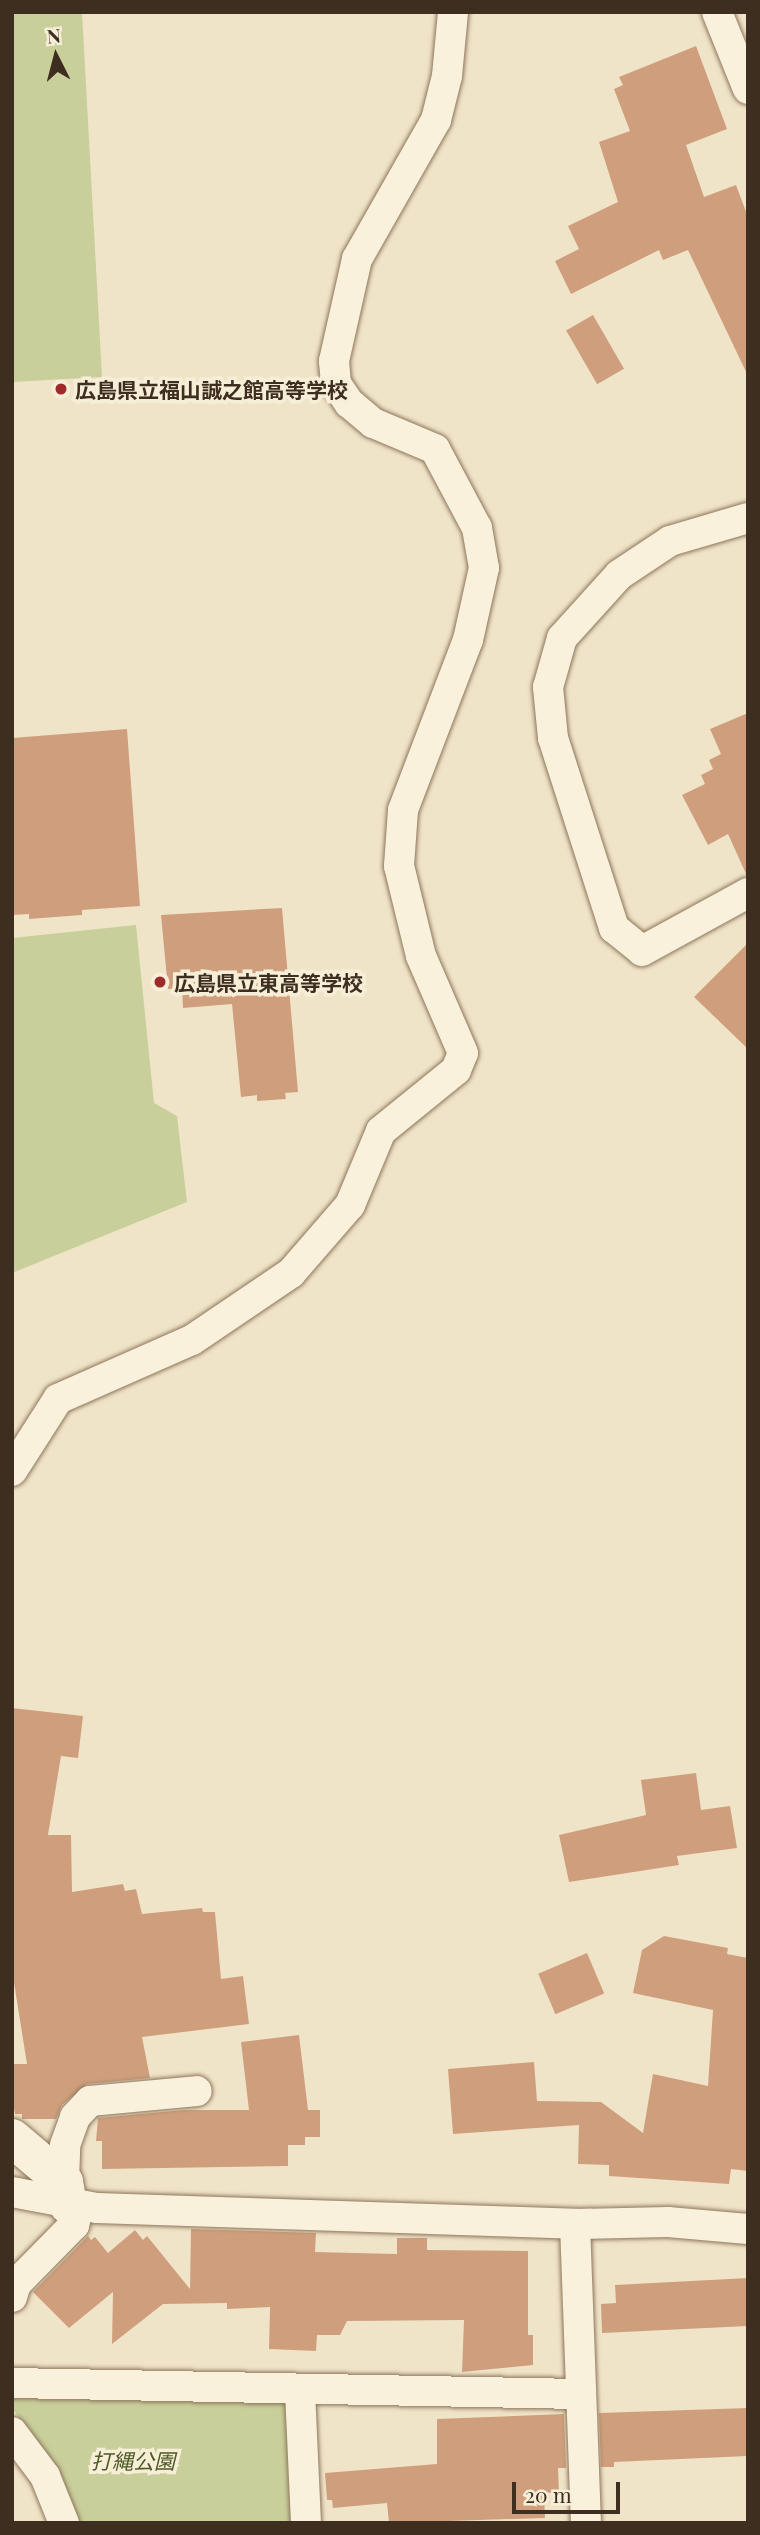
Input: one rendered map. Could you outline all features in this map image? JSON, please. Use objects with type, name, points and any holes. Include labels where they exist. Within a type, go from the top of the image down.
[{"type":"street","points":[[12,1471],[58,1399],[192,1340],[291,1273],[351,1205],[381,1131],[456,1070],[463,1054],[421,956],[399,866],[403,810],[468,640],[484,568],[477,528],[435,449],[373,423],[349,403],[336,384],[334,361],[357,259],[436,120],[447,76],[453,12]]},
{"type":"street","points":[[717,12],[748,89]]},
{"type":"street","points":[[748,518],[670,541],[619,575],[562,638],[548,687],[553,738],[614,928],[642,951],[748,893]]},
{"type":"street","points":[[12,2297],[16,2284],[74,2225],[65,2146],[75,2117],[90,2101],[197,2091]]},
{"type":"street","points":[[12,2138],[70,2197]]},
{"type":"street","points":[[12,2192],[575,2224],[668,2222],[748,2229]]},
{"type":"street","points":[[575,2224],[586,2523]]},
{"type":"street","points":[[12,2383],[300,2391],[581,2394]]},
{"type":"street","points":[[300,2391],[306,2523]]},
{"type":"street","points":[[12,2432],[45,2476],[64,2523]]},
{"type":"green space","points":[[12,12],[82,12],[102,377],[12,382]]},
{"type":"green space","points":[[136,925],[154,1103],[177,1116],[187,1202],[12,1273],[12,938]]},
{"type":"green space","name":"打縄公園","points":[[12,2397],[284,2398],[289,2408],[296,2523],[75,2523],[42,2451],[12,2408]]},
{"type":"building","points":[[696,46],[727,129],[686,145],[704,197],[736,185],[748,217],[748,376],[688,250],[663,260],[659,250],[571,294],[555,261],[579,249],[568,226],[618,202],[599,142],[630,131],[614,89],[623,85],[619,77]]},
{"type":"building","points":[[593,315],[624,369],[597,384],[566,330]]},
{"type":"building","points":[[748,713],[747,876],[728,834],[708,845],[682,795],[705,784],[701,775],[713,769],[709,760],[721,754],[710,729]]},
{"type":"building","points":[[127,729],[140,906],[82,910],[82,915],[29,919],[29,914],[12,915],[12,738]]},
{"type":"building","points":[[282,908],[298,1092],[285,1093],[286,1099],[257,1101],[257,1095],[241,1097],[232,1004],[183,1008],[182,988],[168,989],[161,915]]},
{"type":"building","points":[[748,943],[748,1049],[694,997]]},
{"type":"building","points":[[12,1708],[83,1716],[78,1758],[61,1756],[48,1835],[71,1835],[72,1892],[123,1884],[125,1891],[136,1889],[142,1914],[202,1908],[203,1912],[215,1912],[221,1979],[243,1976],[249,2024],[142,2037],[150,2078],[87,2084],[62,2105],[56,2119],[22,2119],[22,2114],[15,2114],[12,2098],[12,2064],[27,2064],[12,1970]]},
{"type":"building","points":[[696,1773],[701,1810],[730,1806],[737,1848],[677,1856],[679,1865],[569,1882],[559,1835],[646,1815],[641,1780]]},
{"type":"building","points":[[664,1936],[728,1948],[727,1954],[748,1958],[748,2171],[731,2169],[729,2184],[609,2176],[609,2165],[578,2164],[579,2125],[453,2134],[448,2069],[534,2062],[537,2101],[601,2102],[643,2133],[653,2074],[708,2086],[713,2010],[633,1993],[642,1950]]},
{"type":"building","points":[[587,1953],[604,1994],[555,2014],[538,1974]]},
{"type":"building","points":[[299,2035],[308,2110],[320,2110],[320,2137],[305,2137],[305,2145],[288,2145],[288,2166],[102,2169],[102,2141],[96,2141],[98,2118],[184,2110],[249,2110],[241,2042]]},
{"type":"building","points":[[191,2229],[316,2233],[315,2252],[397,2254],[397,2238],[427,2238],[427,2250],[528,2251],[528,2335],[533,2335],[533,2365],[462,2372],[464,2320],[347,2321],[340,2335],[317,2335],[316,2351],[269,2349],[270,2307],[227,2309],[227,2303],[163,2304],[112,2344],[113,2292],[69,2328],[33,2292],[88,2236],[91,2240],[95,2237],[108,2253],[135,2230],[143,2240],[147,2236],[190,2289]]},
{"type":"building","points":[[748,2278],[748,2326],[602,2333],[601,2304],[616,2303],[615,2285]]},
{"type":"building","points":[[748,2408],[748,2456],[614,2462],[614,2467],[601,2467],[599,2413]]},
{"type":"building","points":[[564,2414],[566,2468],[558,2468],[559,2492],[544,2493],[545,2518],[389,2523],[387,2503],[333,2508],[332,2500],[327,2500],[325,2473],[437,2464],[437,2419]]},
{"type":"place","name":"広島県立福山誠之館高等学校","points":[[61,389]]},
{"type":"place","name":"広島県立東高等学校","points":[[160,982]]}]
